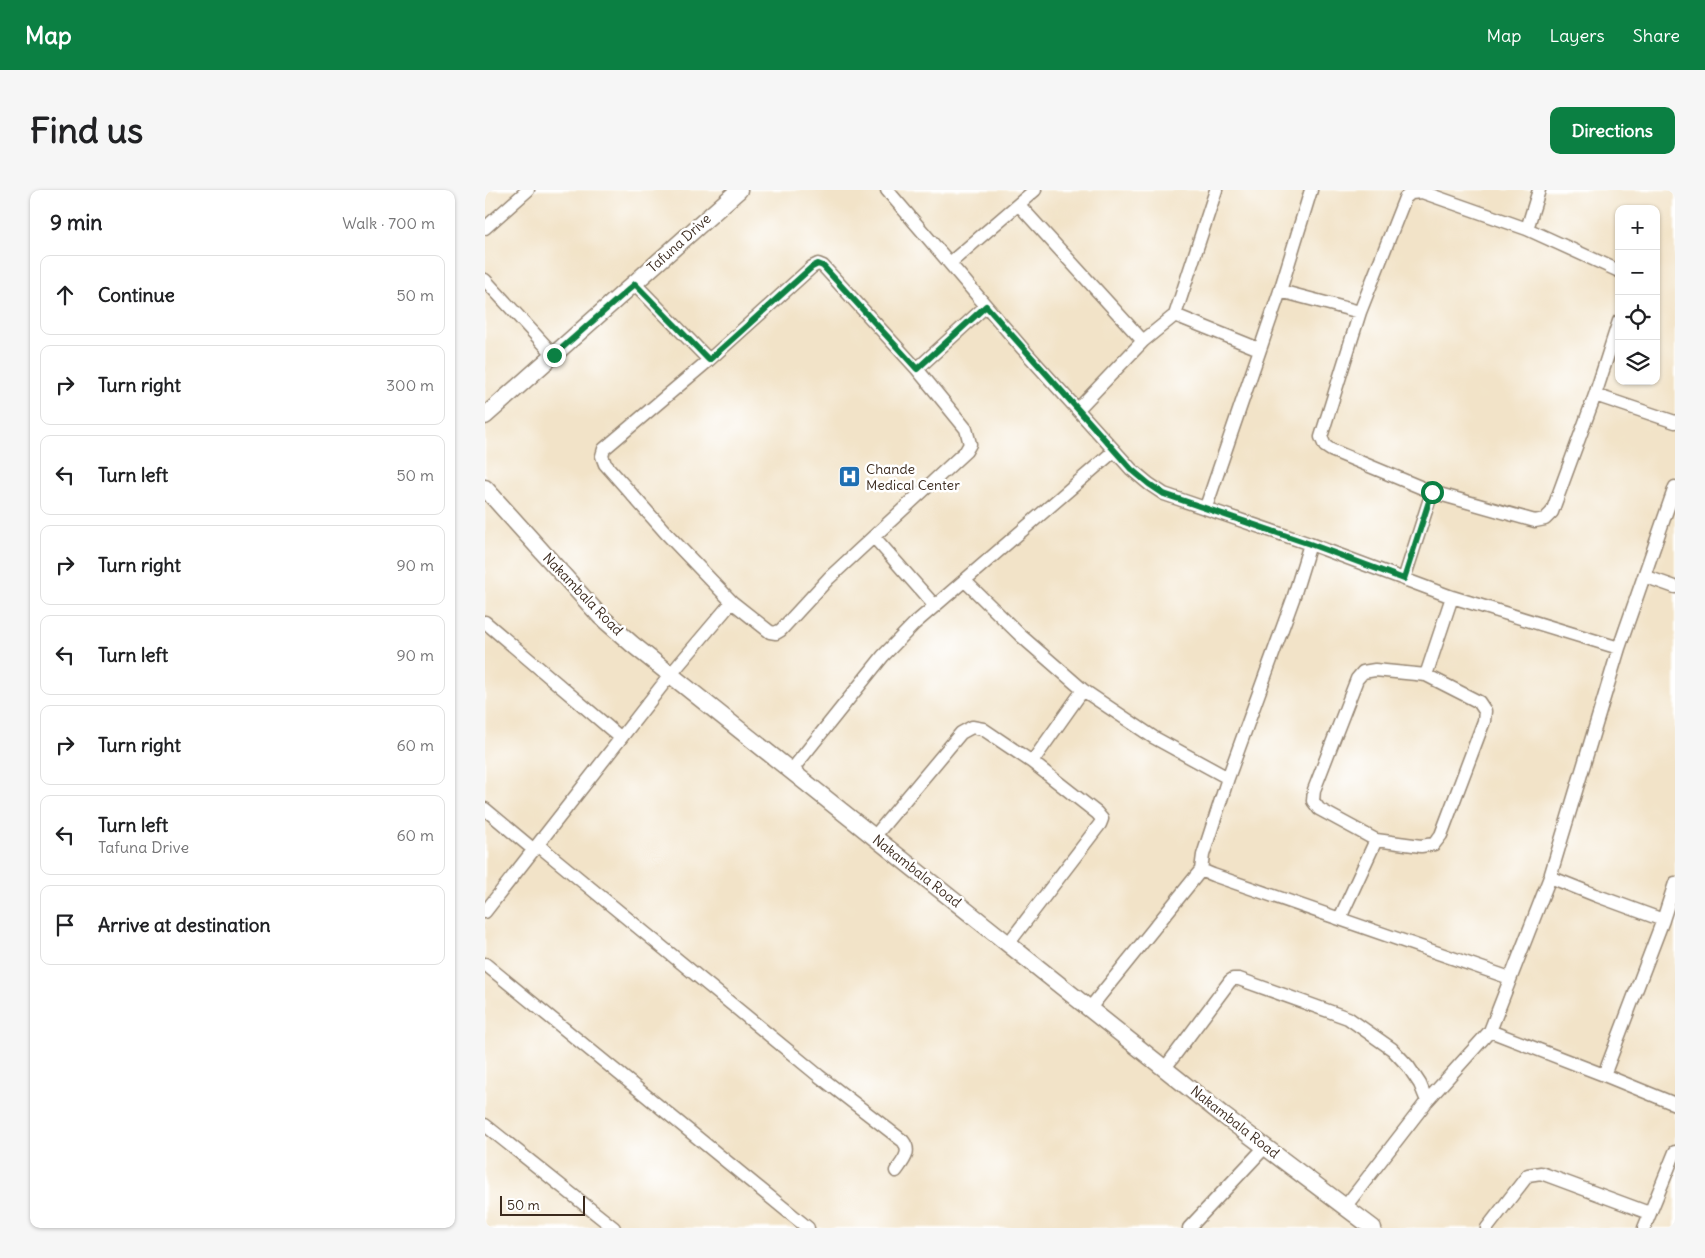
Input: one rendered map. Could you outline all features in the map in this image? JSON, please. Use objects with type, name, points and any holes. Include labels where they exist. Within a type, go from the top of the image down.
[{"type":"main road","name":"Tafuna Drive","points":[[485,416],[739,190]]},
{"type":"main road","name":"Nakambala Road","points":[[485,488],[600,616],[633,644],[1224,1116],[1373,1228]]},
{"type":"street","points":[[485,228],[528,190]]},
{"type":"street","points":[[949,263],[1035,190]]},
{"type":"street","points":[[1078,409],[1143,341],[1175,315],[1216,190]]},
{"type":"street","points":[[1206,507],[1280,291],[1311,190]]},
{"type":"street","points":[[1527,229],[1539,190]]},
{"type":"street","points":[[892,192],[949,263],[1114,451],[1131,469],[1164,494],[1310,544],[1452,597],[1619,648]]},
{"type":"street","points":[[1615,269],[1527,229],[1422,192],[1411,192],[1405,198],[1360,312],[1321,437],[1325,446],[1331,450],[1432,492],[1535,521],[1545,519],[1552,512],[1595,395],[1615,333]]},
{"type":"street","points":[[1019,205],[1143,341]]},
{"type":"street","points":[[818,264],[823,266],[917,369],[966,429],[970,444],[966,451],[829,578],[781,630],[776,633],[770,632],[732,602],[660,526],[605,464],[602,456],[604,449],[709,360],[812,267],[818,264]]},
{"type":"street","points":[[485,280],[554,355]]},
{"type":"street","points":[[635,284],[709,360]]},
{"type":"street","points":[[1280,291],[1360,312]]},
{"type":"street","points":[[917,369],[986,306]]},
{"type":"street","points":[[1175,315],[1259,349]]},
{"type":"street","points":[[1595,395],[1675,422]]},
{"type":"street","points":[[791,772],[883,656],[934,605],[1114,451]]},
{"type":"street","points":[[1345,1207],[1427,1101],[1490,1031],[1550,877],[1619,648],[1675,487]]},
{"type":"street","points":[[1404,579],[1432,492]]},
{"type":"street","points":[[874,538],[934,605]]},
{"type":"street","points":[[1090,1008],[1201,870],[1203,855],[1228,778],[1293,599],[1310,544]]},
{"type":"street","points":[[1644,576],[1675,587]]},
{"type":"street","points":[[965,580],[1020,635],[1083,690],[1153,737],[1228,778]]},
{"type":"street","points":[[1426,675],[1452,597]]},
{"type":"street","points":[[485,912],[671,674],[732,602]]},
{"type":"street","points":[[485,622],[621,738]]},
{"type":"street","points":[[1375,670],[1426,675],[1479,702],[1485,711],[1484,721],[1441,835],[1434,844],[1421,846],[1376,840],[1319,809],[1313,801],[1314,790],[1357,680],[1363,672],[1375,670]]},
{"type":"street","points":[[1032,762],[1083,690]]},
{"type":"street","points":[[873,837],[961,733],[972,727],[983,729],[1032,762],[1097,813],[1102,819],[1100,824],[1008,944]]},
{"type":"street","points":[[485,808],[819,1076],[903,1141],[907,1146],[907,1154],[896,1172]]},
{"type":"street","points":[[1340,918],[1376,840]]},
{"type":"street","points":[[1201,870],[1213,876],[1340,918],[1510,978]]},
{"type":"street","points":[[1550,877],[1663,920]]},
{"type":"street","points":[[1604,1075],[1675,884]]},
{"type":"street","points":[[485,964],[808,1228]]},
{"type":"street","points":[[1165,1068],[1233,979],[1348,1018],[1391,1049],[1408,1066],[1420,1084],[1427,1101]]},
{"type":"street","points":[[1490,1031],[1675,1104]]},
{"type":"street","points":[[485,1126],[614,1228]]},
{"type":"street","points":[[1189,1228],[1266,1146]]},
{"type":"street","points":[[1644,1228],[1675,1152]]},
{"type":"street","points":[[1487,1228],[1528,1175],[1541,1173],[1649,1213]]},
{"type":"place","name":"Chande Medical Center","points":[[850,477]]},
{"type":"route","points":[[554,355],[635,284],[709,360],[812,267],[818,264],[823,266],[917,369],[986,306],[1131,469],[1164,494],[1206,507],[1404,579],[1432,492]]}]
